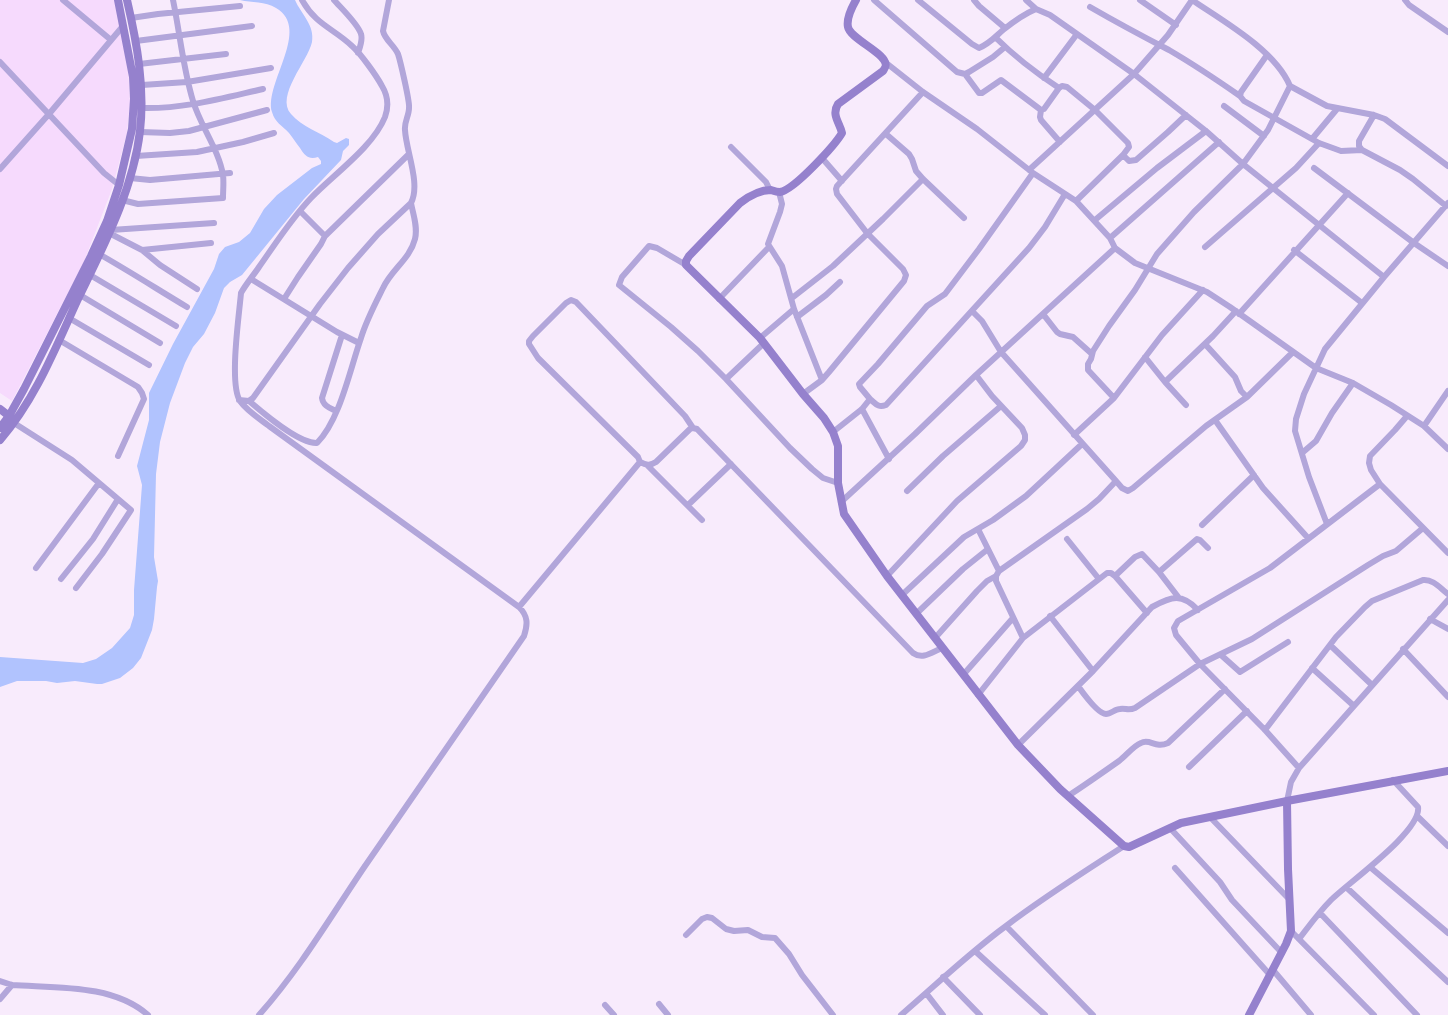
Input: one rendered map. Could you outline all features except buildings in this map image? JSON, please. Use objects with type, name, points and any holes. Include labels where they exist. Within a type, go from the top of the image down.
[{"type":"street","points":[[63,0],[111,40]]},
{"type":"street","points":[[0,440],[108,221],[119,184],[132,129],[135,99],[133,76],[118,0]]},
{"type":"street","points":[[0,428],[12,419],[40,379],[110,231],[130,178],[140,132],[142,85],[127,0]]},
{"type":"street","points":[[122,200],[138,204],[223,198],[223,174],[194,105],[187,82],[173,0]]},
{"type":"street","points":[[260,1015],[322,932],[524,636],[527,626],[527,617],[519,607],[268,426],[239,400],[235,374],[241,293],[244,287],[310,198],[370,141],[385,118],[388,105],[382,86],[358,53],[316,20],[302,0]]},
{"type":"street","points":[[334,0],[358,28],[362,42],[358,53]]},
{"type":"street","points":[[249,401],[264,385],[282,357],[359,254],[411,203],[414,195],[404,128],[410,106],[398,54],[384,36],[383,31],[389,0]]},
{"type":"street","points":[[856,0],[851,9],[849,30],[923,92],[1076,201],[1110,238],[1115,248],[1135,263],[1203,290],[1316,368],[1353,383],[1424,426],[1448,449]]},
{"type":"street","points":[[874,0],[942,61],[957,72],[965,74],[979,93],[1001,80],[1041,110]]},
{"type":"street","points":[[918,0],[979,48],[1022,16],[1036,9]]},
{"type":"street","points":[[974,0],[1005,28]]},
{"type":"street","points":[[1026,0],[1134,74],[1384,277]]},
{"type":"street","points":[[1140,0],[1176,25]]},
{"type":"street","points":[[1065,194],[1029,248],[886,405],[878,406],[870,399],[859,384],[927,306],[945,294],[979,249],[1031,171],[1134,74],[1176,25],[1192,0],[1238,31],[1267,56],[1278,66],[1290,86],[1327,106],[1385,119],[1448,166]]},
{"type":"street","points":[[1405,0],[1448,32]]},
{"type":"street","points":[[131,18],[240,6]]},
{"type":"street","points":[[1090,7],[1195,66],[1244,101],[1319,143],[1341,151],[1362,150],[1400,170],[1447,204],[1325,349],[1304,394],[1295,431],[1327,524]]},
{"type":"street","points":[[0,169],[124,26]]},
{"type":"street","points":[[136,41],[252,26]]},
{"type":"street","points":[[1044,78],[1077,34]]},
{"type":"street","points":[[995,37],[1044,78],[1059,87],[1067,87],[1095,110],[1128,143],[1129,147],[1123,155],[1076,201]]},
{"type":"street","points":[[965,74],[1005,47]]},
{"type":"street","points":[[139,64],[226,54]]},
{"type":"street","points":[[1240,96],[1267,56]]},
{"type":"street","points":[[0,62],[105,173],[119,184]]},
{"type":"street","points":[[686,265],[689,256],[748,196],[760,191],[785,190],[822,158],[842,133],[835,108],[883,71],[885,62]]},
{"type":"street","points":[[142,85],[187,82],[271,68]]},
{"type":"street","points":[[1114,398],[1088,370],[1092,354],[1166,243],[1243,164],[1264,136],[1290,86]]},
{"type":"street","points":[[1059,87],[1041,110],[1040,117],[1060,142]]},
{"type":"street","points":[[142,108],[194,105],[263,89]]},
{"type":"street","points":[[803,394],[822,380],[904,281],[906,275],[903,269],[867,233],[837,195],[836,189],[923,92]]},
{"type":"street","points":[[1224,106],[1264,136]]},
{"type":"street","points":[[1312,139],[1336,109]]},
{"type":"street","points":[[140,132],[170,133],[204,128],[267,110]]},
{"type":"street","points":[[1123,155],[1129,161],[1136,160],[1186,115]]},
{"type":"street","points":[[1362,150],[1359,141],[1374,115]]},
{"type":"street","points":[[1095,220],[1206,131]]},
{"type":"street","points":[[136,156],[198,152],[274,134]]},
{"type":"street","points":[[886,134],[909,154],[916,171],[923,179],[964,218]]},
{"type":"street","points":[[1110,238],[1219,142]]},
{"type":"street","points":[[1205,247],[1296,168],[1319,143]]},
{"type":"street","points":[[731,147],[775,191],[782,204],[769,239],[769,247],[782,266],[797,317],[822,380]]},
{"type":"street","points":[[284,299],[325,236],[409,154]]},
{"type":"street","points":[[822,158],[842,181]]},
{"type":"street","points":[[1314,168],[1448,266]]},
{"type":"street","points":[[130,178],[150,180],[230,173]]},
{"type":"street","points":[[792,298],[822,276],[923,179]]},
{"type":"street","points":[[1165,382],[1237,312],[1348,193]]},
{"type":"street","points":[[239,400],[249,401],[275,422],[312,443],[317,443],[324,436],[347,384],[367,320],[384,284],[413,247],[416,236],[411,203]]},
{"type":"street","points":[[300,212],[325,236]]},
{"type":"street","points":[[110,231],[214,224]]},
{"type":"street","points":[[110,231],[198,289]]},
{"type":"street","points":[[142,250],[211,243]]},
{"type":"street","points":[[838,483],[823,478],[812,469],[726,379],[671,327],[619,285],[622,277],[649,246],[657,248],[686,265],[762,340],[824,418],[838,446],[838,483],[841,502],[851,525],[934,638],[1018,745],[1068,796],[1124,846],[1129,847],[1181,824],[1210,817],[1448,771]]},
{"type":"street","points":[[719,299],[769,247]]},
{"type":"street","points":[[841,502],[1115,248]]},
{"type":"street","points":[[1294,250],[1362,303]]},
{"type":"street","points":[[99,254],[187,307]]},
{"type":"street","points":[[90,274],[176,326]]},
{"type":"street","points":[[251,279],[359,343]]},
{"type":"street","points":[[797,317],[840,282]]},
{"type":"street","points":[[1074,435],[1114,398],[1169,327],[1203,290]]},
{"type":"street","points":[[80,295],[160,343]]},
{"type":"street","points":[[702,520],[647,465],[640,462],[638,457],[538,358],[529,344],[529,340],[566,303],[571,300],[576,302],[685,416],[693,428],[697,429],[913,653],[922,657],[942,648]]},
{"type":"street","points":[[726,379],[795,309]]},
{"type":"street","points":[[972,311],[982,321],[1001,352],[1122,488],[1128,491],[1247,397],[1293,352]]},
{"type":"street","points":[[1043,314],[1060,334],[1073,337],[1092,354]]},
{"type":"street","points":[[69,318],[149,365]]},
{"type":"street","points":[[336,411],[326,406],[322,398],[342,335]]},
{"type":"street","points":[[59,340],[138,387],[142,393],[144,399],[118,456]]},
{"type":"street","points":[[1205,344],[1235,377],[1241,391],[1247,397]]},
{"type":"street","points":[[1145,357],[1185,405]]},
{"type":"street","points":[[887,576],[957,501],[1021,446],[1024,440],[1025,435],[1022,428],[976,375]]},
{"type":"street","points":[[1302,453],[1316,441],[1353,383]]},
{"type":"street","points":[[1424,426],[1448,391]]},
{"type":"street","points":[[832,432],[862,409],[870,399]]},
{"type":"street","points":[[907,490],[1001,406]]},
{"type":"street","points":[[0,409],[72,460],[131,510],[76,588]]},
{"type":"street","points":[[862,409],[889,459]]},
{"type":"street","points":[[1407,416],[1370,456],[1371,470],[1380,484],[1448,553]]},
{"type":"street","points":[[1215,420],[1274,501],[1308,538]]},
{"type":"street","points":[[647,465],[656,462],[693,428]]},
{"type":"street","points":[[902,595],[964,537],[993,520],[1026,496],[1082,444]]},
{"type":"street","points":[[519,607],[640,462]]},
{"type":"street","points":[[687,505],[731,464]]},
{"type":"street","points":[[1202,525],[1254,475]]},
{"type":"street","points":[[934,638],[987,581],[1087,509],[1116,481]]},
{"type":"street","points":[[36,568],[99,483]]},
{"type":"street","points":[[1299,768],[1200,664],[1176,634],[1174,628],[1178,621],[1270,568],[1380,484]]},
{"type":"street","points":[[61,579],[93,539],[118,499]]},
{"type":"street","points":[[1078,687],[1103,714],[1135,708],[1200,664],[1252,639],[1378,559],[1396,551],[1424,528]]},
{"type":"street","points":[[978,529],[998,573],[996,581],[1023,638]]},
{"type":"street","points":[[1067,539],[1099,579]]},
{"type":"street","points":[[1159,572],[1197,539],[1208,549]]},
{"type":"street","points":[[916,614],[988,549]]},
{"type":"street","points":[[1115,576],[1138,554],[1142,554],[1179,598]]},
{"type":"street","points":[[978,695],[1023,638],[1107,573],[1115,576],[1147,612]]},
{"type":"street","points":[[1265,730],[1330,645],[1372,601],[1423,580],[1433,582],[1448,594]]},
{"type":"street","points":[[1018,745],[1094,671],[1152,607],[1179,598],[1191,602],[1198,610]]},
{"type":"street","points":[[1249,1015],[1291,931],[1287,801],[1291,782],[1299,768],[1448,600]]},
{"type":"street","points":[[1050,616],[1094,671]]},
{"type":"street","points":[[963,675],[1013,618]]},
{"type":"street","points":[[1430,619],[1448,629]]},
{"type":"street","points":[[1221,655],[1240,672],[1287,642]]},
{"type":"street","points":[[1330,645],[1372,685]]},
{"type":"street","points":[[1404,649],[1448,697]]},
{"type":"street","points":[[1312,669],[1354,706]]},
{"type":"street","points":[[1068,796],[1120,760],[1139,743],[1143,741],[1162,746],[1168,743],[1225,690]]},
{"type":"street","points":[[1189,767],[1247,711]]},
{"type":"street","points":[[1299,939],[1320,913],[1346,887],[1400,840],[1418,816],[1418,807],[1393,780]]},
{"type":"street","points":[[1418,816],[1448,846]]},
{"type":"street","points":[[1210,817],[1289,899]]},
{"type":"street","points":[[1170,828],[1220,882],[1232,900],[1282,953]]},
{"type":"street","points":[[902,1015],[1006,926],[1044,898],[1124,846]]},
{"type":"street","points":[[1370,867],[1448,933]]},
{"type":"street","points":[[1176,868],[1311,1015]]},
{"type":"street","points":[[1346,887],[1448,982]]},
{"type":"street","points":[[1320,913],[1417,1015]]},
{"type":"street","points":[[686,935],[696,924],[707,917],[712,918],[726,929],[748,930],[762,938],[775,938],[833,1015]]},
{"type":"street","points":[[1006,926],[1093,1015]]},
{"type":"street","points":[[1291,931],[1374,1015]]},
{"type":"street","points":[[975,951],[1045,1015]]},
{"type":"street","points":[[944,977],[980,1015]]},
{"type":"street","points":[[0,981],[12,985],[109,994],[148,1015]]},
{"type":"street","points":[[0,999],[12,985]]},
{"type":"street","points":[[926,993],[943,1015]]},
{"type":"street","points":[[659,1004],[668,1015]]},
{"type":"street","points":[[604,1005],[614,1015]]},
{"type":"shaded area","points":[[0,0],[115,0],[128,66],[130,102],[127,133],[112,189],[83,264],[12,401],[0,393]]},
{"type":"water","points":[[240,0],[295,0],[310,25],[312,42],[290,88],[287,107],[295,119],[306,126],[337,143],[346,138],[349,139],[349,145],[343,151],[341,160],[304,199],[242,275],[224,288],[215,313],[185,363],[170,403],[160,442],[156,474],[154,557],[158,581],[152,630],[141,658],[120,678],[102,684],[75,681],[57,683],[17,681],[0,687],[0,657],[83,663],[96,659],[112,648],[130,628],[134,615],[142,485],[137,466],[149,420],[149,393],[214,269],[219,254],[225,247],[239,242],[250,233],[264,209],[277,195],[312,168],[321,164],[318,157],[310,158],[304,153],[272,112],[271,100],[274,86],[288,42],[289,29],[286,17],[272,6]]}]
